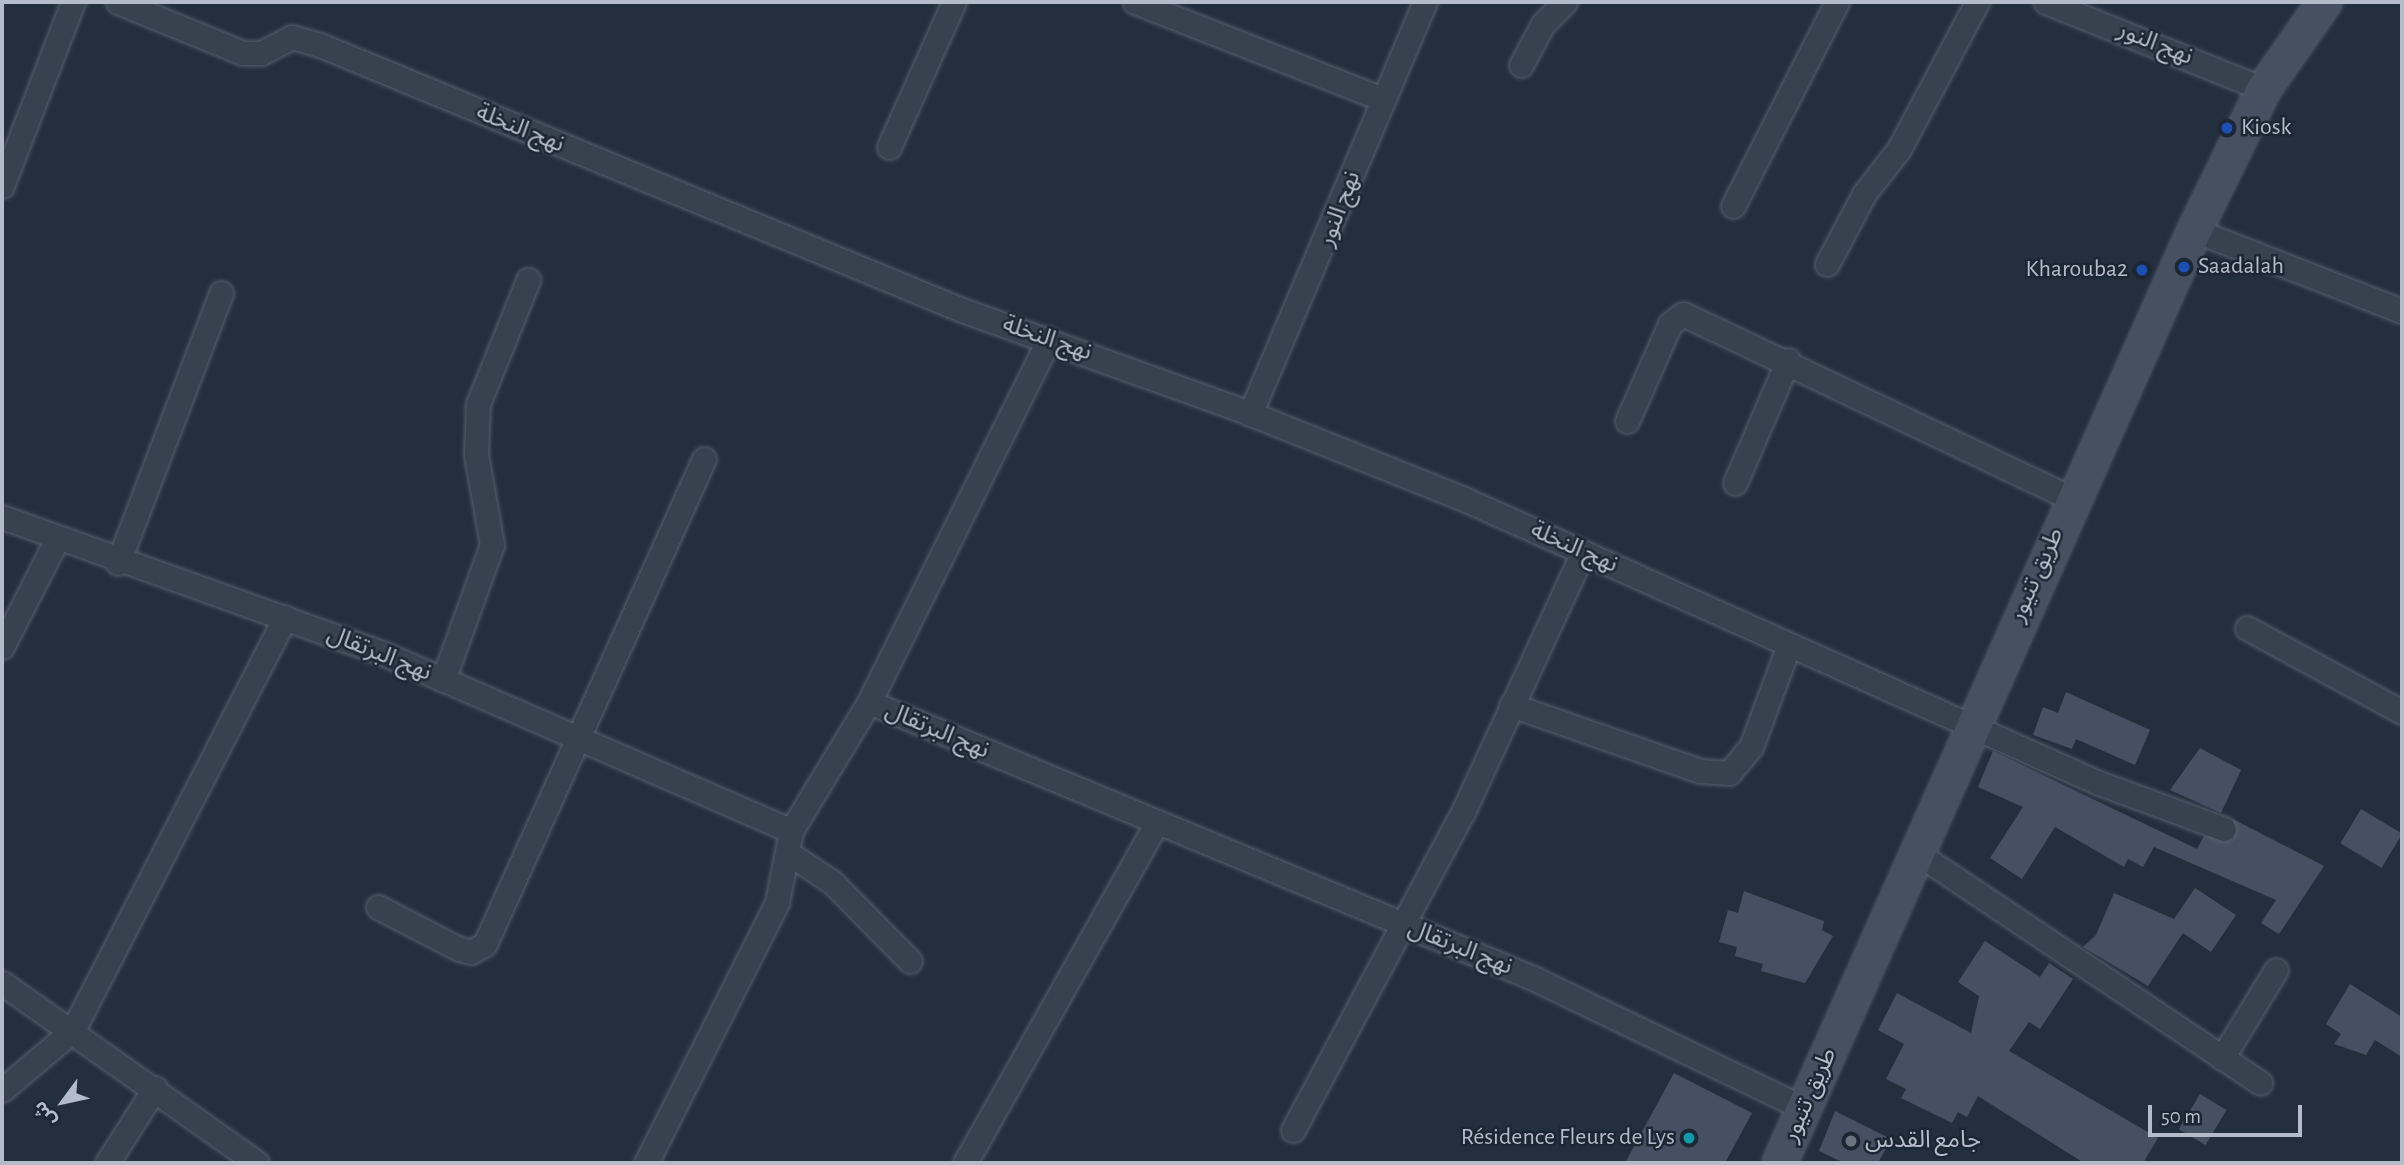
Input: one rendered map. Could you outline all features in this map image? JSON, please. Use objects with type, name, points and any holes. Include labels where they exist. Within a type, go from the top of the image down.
[{"type":"main road","name":"طريق تنيور","points":[[1779,1163],[1805,1110],[1917,853],[1969,726],[2194,230],[2263,89],[2324,2]]},
{"type":"street","points":[[2,186],[73,2]]},
{"type":"street","name":"نهج النخلة","points":[[118,2],[243,53],[261,53],[292,37],[320,45],[898,285],[1250,414],[1583,552],[1969,726],[2224,830]]},
{"type":"street","points":[[888,147],[954,2]]},
{"type":"street","points":[[1135,2],[1383,99]]},
{"type":"street","name":"نهج النور","points":[[1250,414],[1425,2]]},
{"type":"street","points":[[1521,65],[1543,24],[1565,2]]},
{"type":"street","points":[[1732,206],[1837,2]]},
{"type":"street","points":[[1827,264],[1864,194],[1899,149],[1977,2]]},
{"type":"street","name":"نهج النور","points":[[2046,2],[2263,89]]},
{"type":"street","points":[[2194,230],[2402,311]]},
{"type":"street","points":[[443,680],[492,545],[476,454],[478,404],[528,280]]},
{"type":"street","points":[[118,563],[221,293]]},
{"type":"street","points":[[1627,421],[1670,324],[1683,314],[1788,360],[2071,498]]},
{"type":"street","points":[[869,702],[1049,339]]},
{"type":"street","points":[[1735,483],[1788,360]]},
{"type":"street","points":[[378,906],[459,949],[479,950],[578,740],[704,458]]},
{"type":"street","name":"نهج البرتقال","points":[[2,517],[55,541],[285,617],[443,680],[578,740],[789,842],[869,702],[1619,1016],[1805,1110]]},
{"type":"street","points":[[2,646],[55,541]]},
{"type":"street","points":[[1293,1130],[1405,926],[1583,552]]},
{"type":"street","points":[[2,1090],[73,1030],[285,617]]},
{"type":"street","points":[[2247,628],[2402,712]]},
{"type":"street","points":[[1511,705],[1700,771],[1729,773],[1751,747],[1789,645]]},
{"type":"street","points":[[965,1163],[1156,824]]},
{"type":"street","points":[[789,842],[910,961]]},
{"type":"street","points":[[646,1163],[777,902],[789,842]]},
{"type":"street","points":[[1917,853],[2260,1083]]},
{"type":"street","points":[[2222,1058],[2276,970]]},
{"type":"street","points":[[2,983],[73,1030],[257,1163]]},
{"type":"street","points":[[107,1163],[155,1088]]},
{"type":"building","points":[[2066,692],[2150,730],[2135,765],[2076,739],[2072,749],[2033,735],[2043,707],[2058,713]]},
{"type":"building","points":[[2200,748],[2241,770],[2221,813],[2170,790]]},
{"type":"building","points":[[1993,751],[2197,849],[2204,836],[2233,839],[2233,819],[2324,866],[2279,934],[2261,923],[2276,900],[2154,847],[2143,867],[2128,859],[2124,867],[2055,827],[2022,879],[1990,858],[2023,807],[1978,787]]},
{"type":"building","points":[[2361,809],[2402,834],[2382,868],[2340,843]]},
{"type":"building","points":[[2195,888],[2236,915],[2211,952],[2183,933],[2148,986],[2083,947],[2096,935],[2114,893],[2174,919]]},
{"type":"building","points":[[1744,891],[1824,921],[1822,930],[1833,936],[1805,983],[1761,971],[1763,964],[1735,956],[1737,947],[1719,942],[1728,910],[1738,913]]},
{"type":"building","points":[[1985,941],[2040,977],[2049,963],[2073,979],[2040,1029],[2029,1022],[2009,1051],[2158,1138],[2143,1163],[2084,1163],[1978,1096],[1967,1117],[1958,1112],[1952,1123],[1901,1098],[1906,1089],[1886,1079],[1904,1044],[1878,1030],[1897,993],[1971,1033],[1979,996],[1958,982]]},
{"type":"building","points":[[2350,984],[2402,1017],[2402,1057],[2375,1040],[2366,1055],[2334,1044],[2341,1034],[2326,1024]]},
{"type":"building","name":"Résidence Fleurs de Lys","points":[[1674,1073],[1752,1113],[1725,1163],[1625,1163]]},
{"type":"building","points":[[2200,1094],[2227,1110],[2205,1145],[2179,1129]]},
{"type":"building","points":[[1835,1111],[1891,1139],[1878,1163],[1844,1163],[1819,1151]]},
{"type":"place","name":"Kiosk","points":[[2227,128]]},
{"type":"place","name":"Saadalah","points":[[2184,267]]},
{"type":"place","name":"Kharouba2","points":[[2142,270]]},
{"type":"place","name":"Résidence Fleurs de Lys","points":[[1689,1138]]},
{"type":"place","name":"جامع القدس","points":[[1851,1141]]}]
